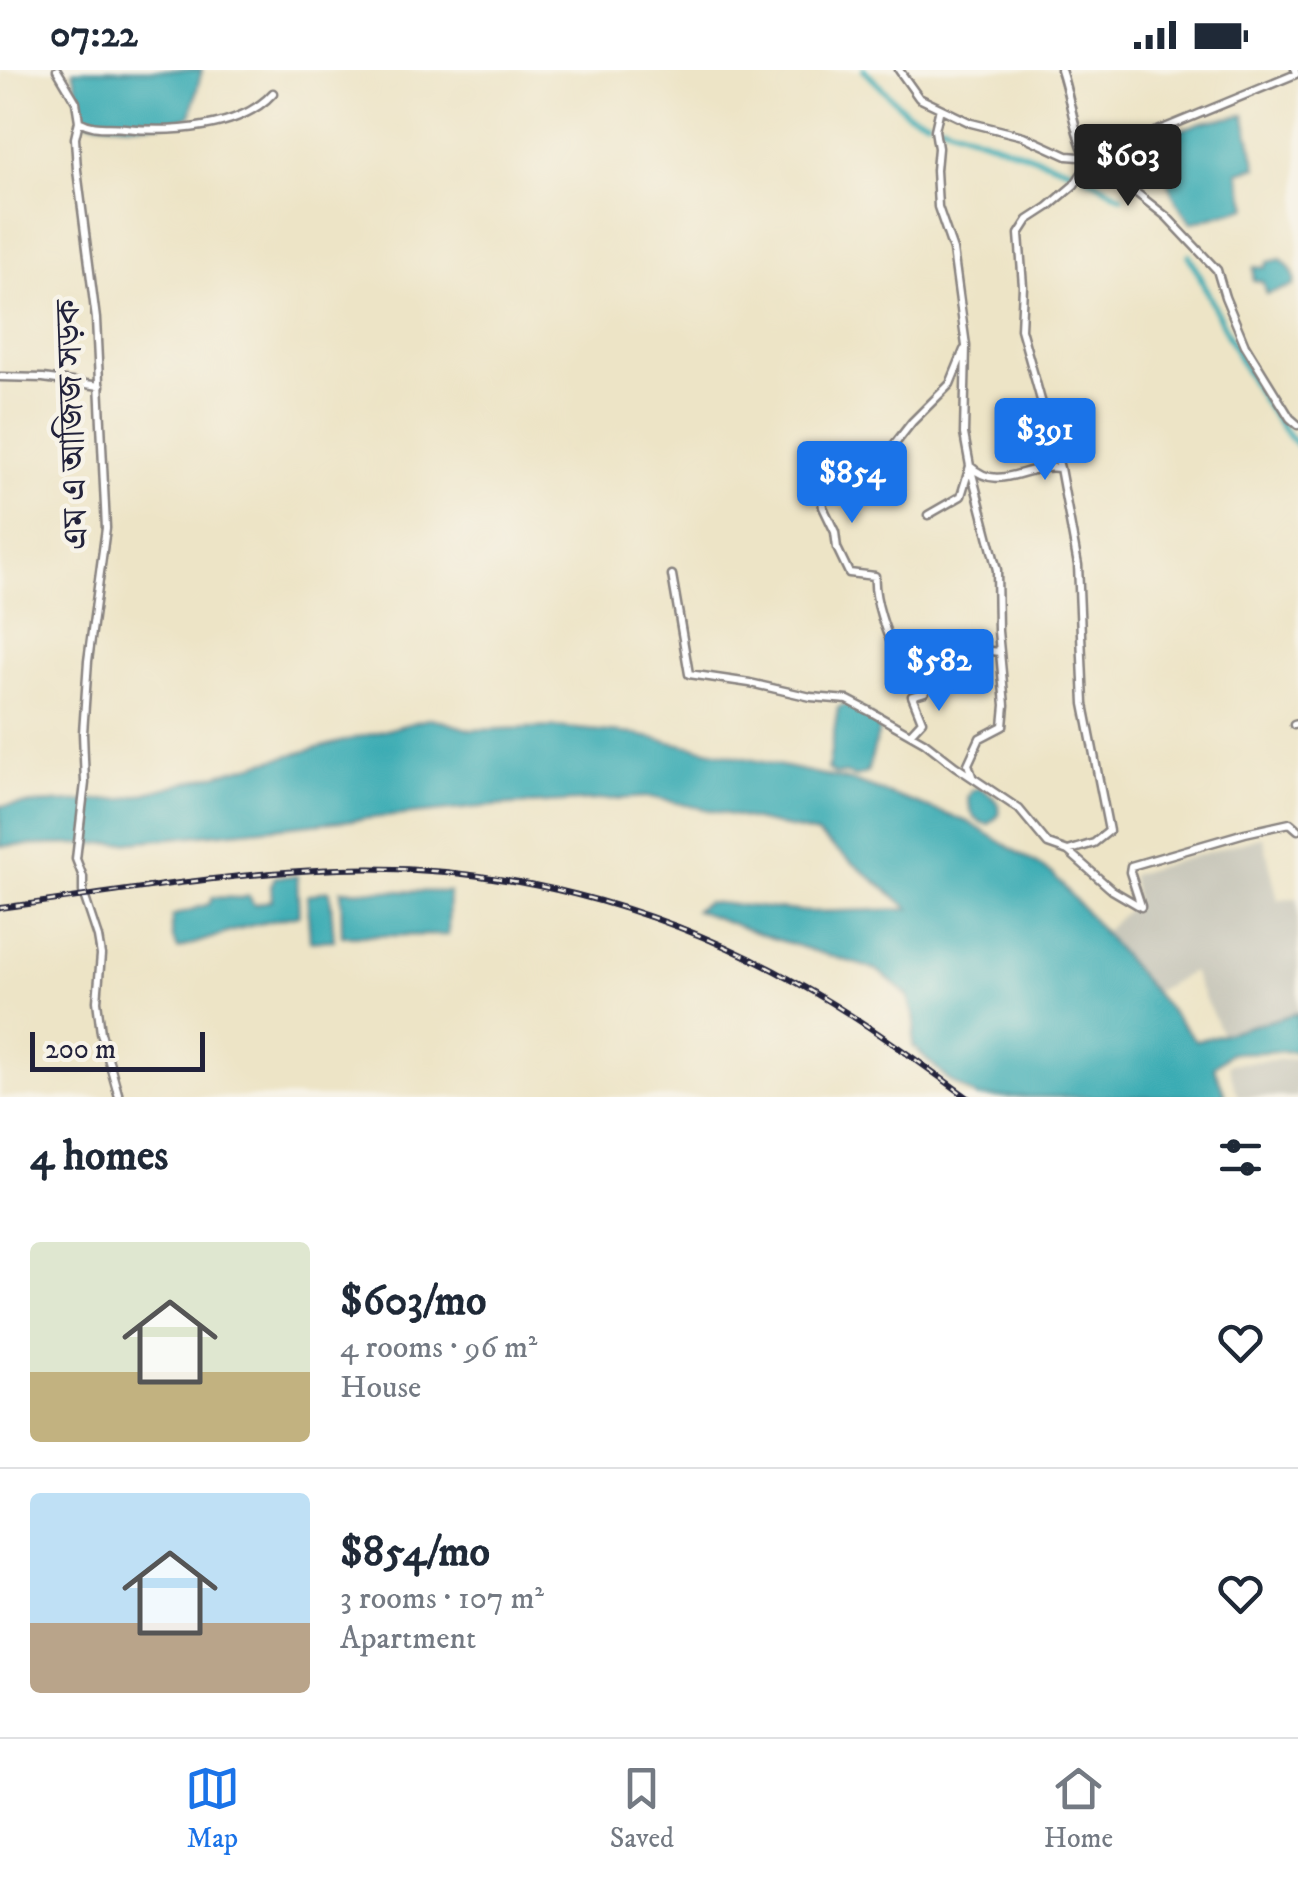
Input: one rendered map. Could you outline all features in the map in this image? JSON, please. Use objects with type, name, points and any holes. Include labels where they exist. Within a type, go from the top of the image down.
[{"type":"street","name":"এম এ আজিজ সড়ক","points":[[57,70],[76,102],[79,121],[77,170],[96,318],[106,528],[88,660],[83,734],[85,783],[76,860],[82,892],[98,937],[101,1034],[118,1097]]},
{"type":"street","points":[[898,70],[919,98],[940,108],[971,122],[1023,136],[1067,156],[1090,158],[1296,74],[1295,70]]},
{"type":"street","points":[[1061,70],[1079,141],[1090,158],[1168,217],[1217,270],[1246,345],[1298,425]]},
{"type":"street","points":[[79,121],[92,128],[138,131],[212,124],[236,118],[264,104],[273,93]]},
{"type":"street","points":[[940,108],[934,130],[938,148],[938,208],[953,250],[966,346],[964,434],[997,570],[1004,705],[1003,726],[980,738],[968,764],[972,776]]},
{"type":"street","points":[[1068,851],[1094,843],[1110,831],[1084,704],[1078,564],[1060,468],[1021,330],[1019,234],[1028,220],[1074,185],[1090,158]]},
{"type":"street","points":[[966,346],[950,384],[912,422],[880,464],[827,482],[821,494],[837,548],[850,573],[875,576],[875,596],[896,652],[910,664],[930,670],[952,662],[960,652],[1000,652]]},
{"type":"street","points":[[0,378],[43,378],[100,386]]},
{"type":"street","points":[[970,466],[980,476],[996,479],[1045,466],[1060,468]]},
{"type":"street","points":[[928,515],[961,496],[970,466]]},
{"type":"street","points":[[672,574],[689,674],[811,697],[848,700],[910,734],[1019,808],[1048,844],[1068,851],[1112,890],[1141,907],[1131,866],[1290,822],[1298,830]]},
{"type":"street","points":[[910,734],[922,721],[912,696],[925,692],[930,670]]},
{"type":"shaded area","points":[[1263,836],[1278,900],[1298,898],[1298,1014],[1224,1038],[1192,972],[1154,992],[1102,933],[1136,902],[1131,875]]},
{"type":"shaded area","points":[[1298,1058],[1298,1097],[1238,1097],[1228,1064]]},
{"type":"water","points":[[73,70],[202,70],[190,116],[166,122],[112,124],[87,121]]},
{"type":"water","points":[[1244,115],[1257,167],[1238,172],[1248,207],[1191,223],[1172,193],[1164,170],[1165,136],[1202,122]]},
{"type":"water","points":[[1281,259],[1294,275],[1293,286],[1266,294],[1262,281],[1253,280],[1254,267],[1265,268],[1268,262]]},
{"type":"water","points":[[843,705],[864,712],[880,727],[867,773],[856,777],[828,769],[838,708]]},
{"type":"water","points":[[431,718],[471,730],[556,727],[633,734],[856,782],[968,822],[1053,874],[1196,1041],[1298,1013],[1298,1051],[1230,1053],[1214,1067],[1226,1097],[977,1097],[949,1080],[913,1046],[915,1020],[907,995],[877,970],[695,910],[707,902],[809,912],[910,909],[817,834],[650,797],[493,806],[121,843],[0,846],[0,806],[124,799]]},
{"type":"water","points":[[979,788],[999,806],[999,815],[989,824],[976,819],[970,807],[968,797]]},
{"type":"water","points":[[297,876],[299,915],[245,927],[178,949],[172,937],[172,916],[209,904],[213,897],[249,896],[254,905],[272,900],[275,877]]},
{"type":"water","points":[[327,890],[334,940],[310,941],[307,896]]},
{"type":"water","points":[[341,890],[449,892],[448,935],[342,936]]},
{"type":"waterway","points":[[864,70],[907,113],[927,120]]},
{"type":"waterway","points":[[941,124],[1074,171]]},
{"type":"waterway","points":[[1086,176],[1122,197]]},
{"type":"waterway","points":[[1189,256],[1250,379],[1298,446]]},
{"type":"railway","points":[[0,908],[297,871],[399,869],[518,882],[633,911],[744,955],[841,1009],[967,1097]]}]
